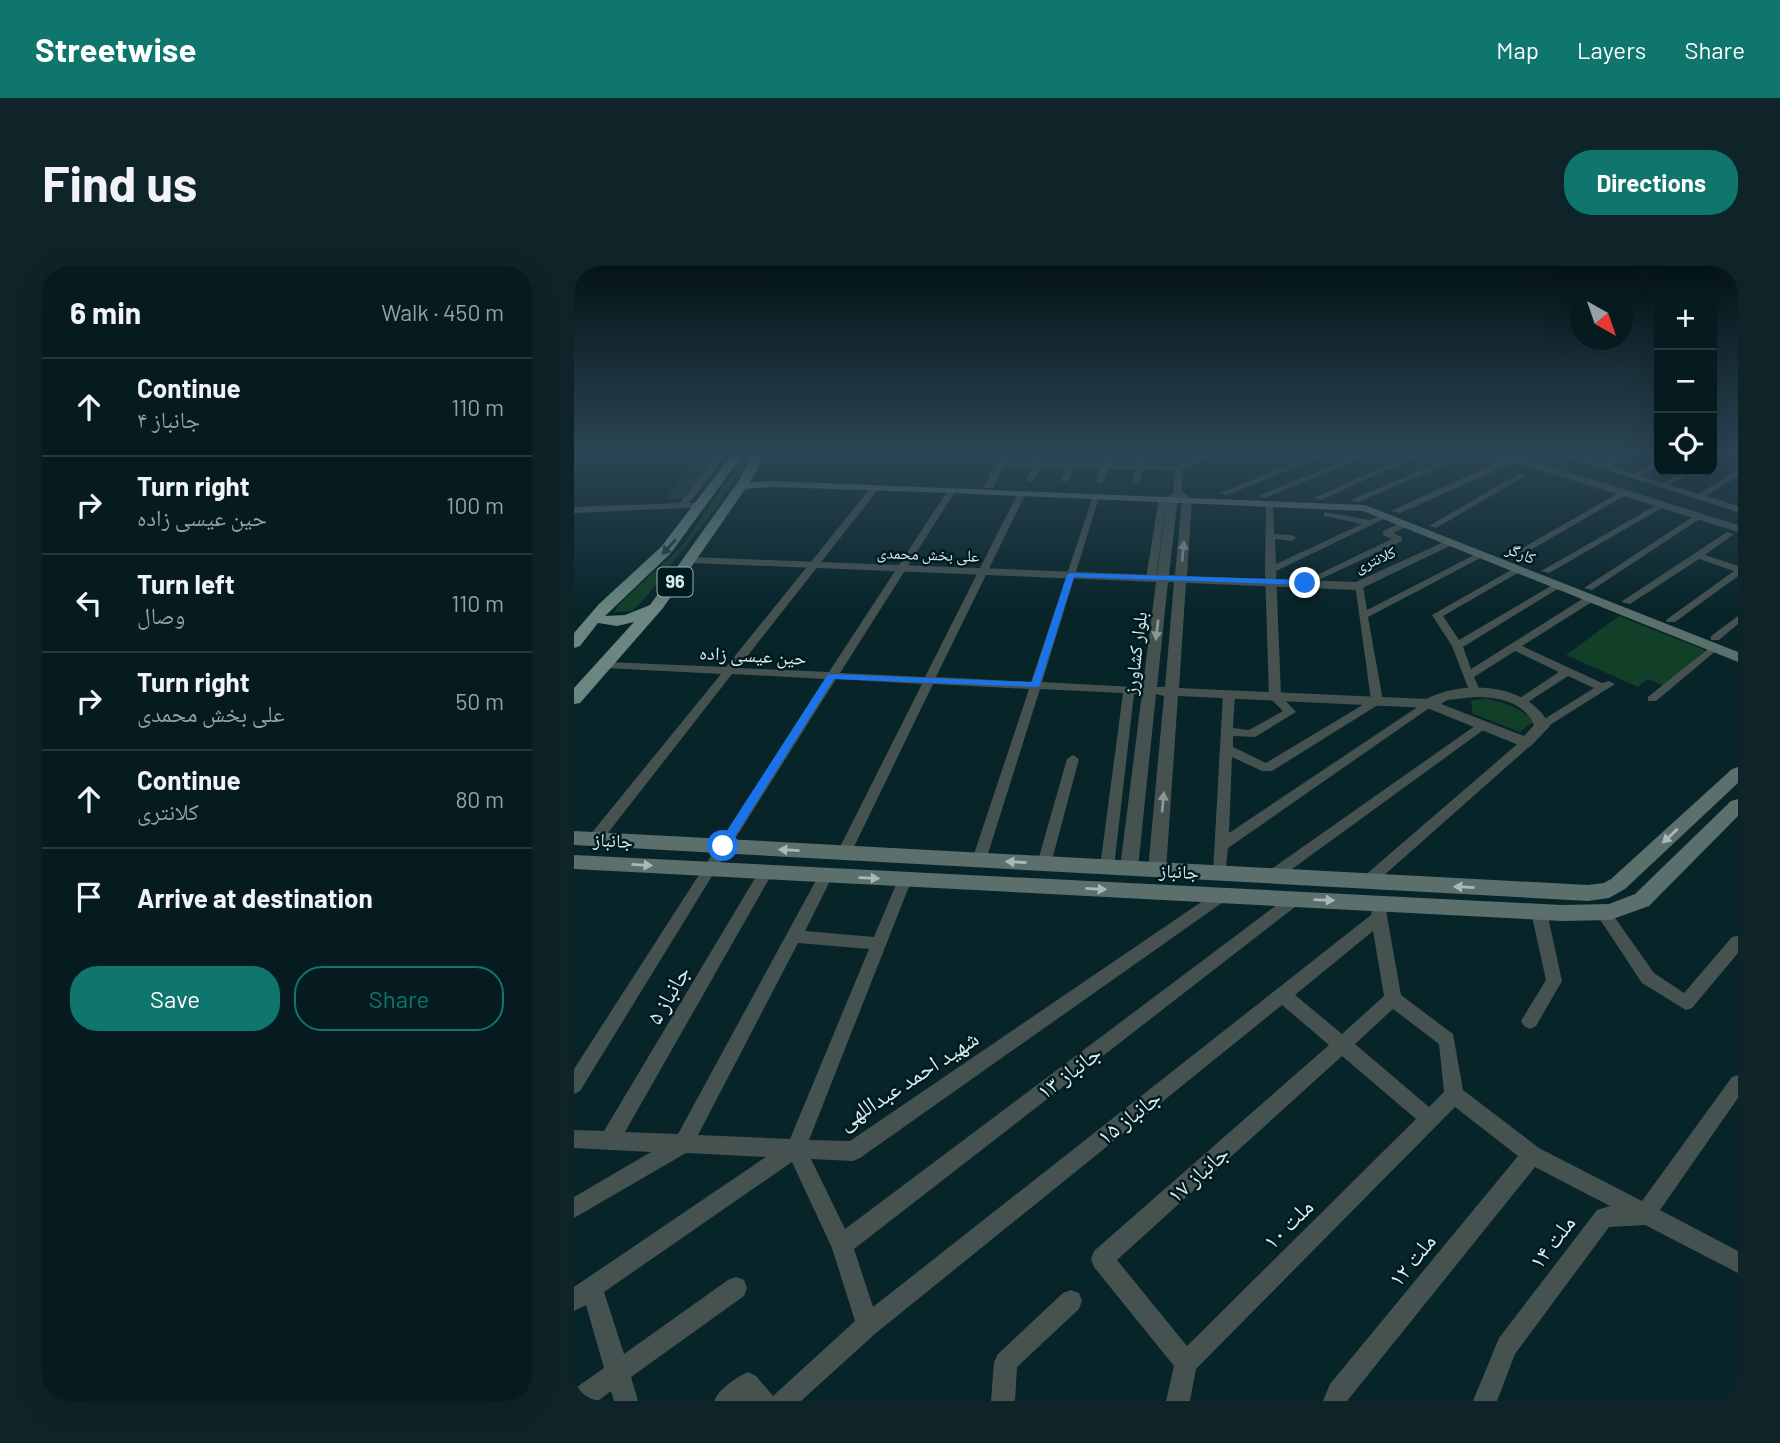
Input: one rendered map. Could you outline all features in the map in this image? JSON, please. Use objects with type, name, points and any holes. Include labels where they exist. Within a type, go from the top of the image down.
[{"type":"main road","name":"96","points":[[574,643],[595,618],[666,550],[702,506]]},
{"type":"main road","name":"96","points":[[574,699],[662,599],[692,560],[724,506]]},
{"type":"main road","name":"کارگر","points":[[1340,506],[1365,508],[1433,526],[1559,585],[1626,602],[1671,620],[1738,657]]},
{"type":"main road","name":"کارگر","points":[[1370,506],[1483,555],[1546,571],[1590,593],[1715,642],[1738,647]]},
{"type":"main road","points":[[595,618],[607,621],[640,616],[662,599]]},
{"type":"main road","points":[[574,650],[591,640],[612,633],[634,633]]},
{"type":"main road","name":"جانباز","points":[[584,839],[1588,893],[1609,890],[1738,773]]},
{"type":"main road","points":[[1708,802],[1736,808]]},
{"type":"main road","name":"جانباز","points":[[574,862],[825,877],[1295,899],[1379,910],[1603,912],[1642,900],[1736,808]]},
{"type":"main road","points":[[1127,891],[1129,868]]},
{"type":"main road","points":[[1157,870],[1158,892]]},
{"type":"main road","points":[[1554,893],[1562,913]]},
{"type":"street","points":[[574,510],[682,506]]},
{"type":"street","points":[[584,839],[729,671],[861,506]]},
{"type":"street","points":[[574,1085],[941,506]]},
{"type":"street","points":[[844,853],[1015,506]]},
{"type":"street","points":[[979,860],[1094,506]]},
{"type":"street","name":"بلوار کشاورز","points":[[1129,868],[1150,691],[1157,578],[1173,506]]},
{"type":"street","name":"بلوار کشاورز","points":[[1157,870],[1181,578],[1176,506]]},
{"type":"street","points":[[1227,731],[1251,734],[1290,712],[1275,696],[1267,506]]},
{"type":"street","points":[[1270,576],[1371,523],[1398,517],[1420,506]]},
{"type":"street","points":[[1433,526],[1468,506]]},
{"type":"street","points":[[1475,693],[1457,646],[1437,615],[1605,506]]},
{"type":"street","points":[[1546,571],[1661,506]]},
{"type":"street","points":[[1626,602],[1700,556],[1734,531],[1700,516],[1666,506]]},
{"type":"street","points":[[1327,514],[1371,523]]},
{"type":"street","points":[[1469,675],[1700,516]]},
{"type":"street","points":[[1305,583],[1399,539],[1385,533],[1398,517]]},
{"type":"street","points":[[1270,536],[1292,538]]},
{"type":"street","name":"کلانتری","points":[[1157,578],[1270,576],[1305,583],[1358,586],[1452,542]]},
{"type":"street","points":[[1363,616],[1483,555]]},
{"type":"street","points":[[1700,556],[1738,570]]},
{"type":"street","name":"علی بخش محمدی","points":[[692,560],[1157,578]]},
{"type":"street","points":[[1671,620],[1738,570]]},
{"type":"street","points":[[1457,646],[1559,585]]},
{"type":"street","points":[[1358,586],[1377,701]]},
{"type":"street","points":[[1652,699],[1738,619]]},
{"type":"street","points":[[1368,881],[1542,726],[1606,686],[1514,646]]},
{"type":"street","name":"حین عیسی زاده","points":[[606,665],[1150,691]]},
{"type":"street","points":[[1521,702],[1567,671]]},
{"type":"street","points":[[1107,867],[1129,690]]},
{"type":"street","points":[[1150,691],[1429,704],[1526,743]]},
{"type":"street","points":[[1222,845],[1444,696],[1475,693],[1502,695],[1521,702],[1539,716],[1542,726]]},
{"type":"street","points":[[1220,873],[1229,694]]},
{"type":"street","points":[[1226,748],[1267,768],[1377,701]]},
{"type":"street","points":[[1272,876],[1482,725]]},
{"type":"street","points":[[1044,864],[1073,759]]},
{"type":"street","name":"جانباز ۵","points":[[609,1140],[766,872]]},
{"type":"street","points":[[574,1208],[683,1144],[825,877]]},
{"type":"street","points":[[626,1401],[618,1373],[583,1294],[796,1148],[905,879]]},
{"type":"street","name":"شهید احمد عبداللهی","points":[[574,1139],[853,1151],[1221,895]]},
{"type":"street","name":"جانباز ۱۳","points":[[842,1245],[1295,899]]},
{"type":"street","points":[[1379,910],[1393,999],[1447,1040],[1454,1095],[1532,1154],[1738,1262]]},
{"type":"street","name":"جانباز ۱۵","points":[[783,1401],[868,1325],[1283,995],[1379,910]]},
{"type":"street","points":[[1530,1021],[1554,981],[1539,912]]},
{"type":"street","points":[[1603,912],[1648,978],[1686,1003],[1738,942]]},
{"type":"street","points":[[796,936],[880,944]]},
{"type":"street","points":[[1283,995],[1430,1119]]},
{"type":"street","name":"جانباز ۱۷","points":[[1186,1363],[1102,1259],[1393,999]]},
{"type":"street","points":[[1644,1215],[1738,1083]]},
{"type":"street","name":"ملت ۱۰","points":[[1186,1363],[1454,1095]]},
{"type":"street","points":[[796,1148],[842,1245],[868,1325]]},
{"type":"street","name":"ملت ۱۲","points":[[1335,1401],[1338,1392],[1532,1154]]},
{"type":"street","name":"ملت ۱۴","points":[[1485,1401],[1507,1346],[1604,1217],[1644,1215]]},
{"type":"street","points":[[578,1401],[736,1288]]},
{"type":"street","points":[[1003,1401],[1006,1362],[1071,1301]]},
{"type":"street","points":[[1178,1401],[1186,1363]]},
{"type":"street","points":[[726,1401],[748,1384],[763,1401]]},
{"type":"green space","points":[[710,506],[717,506],[646,597],[632,611],[615,612],[617,606],[682,546]]},
{"type":"green space","points":[[1619,616],[1705,650],[1665,686],[1648,679],[1638,687],[1566,655]]},
{"type":"green space","points":[[1486,698],[1518,709],[1533,722],[1520,732],[1473,714],[1471,701]]},
{"type":"route","points":[[723,846],[831,676],[1036,685],[1071,575],[1305,583]]}]
